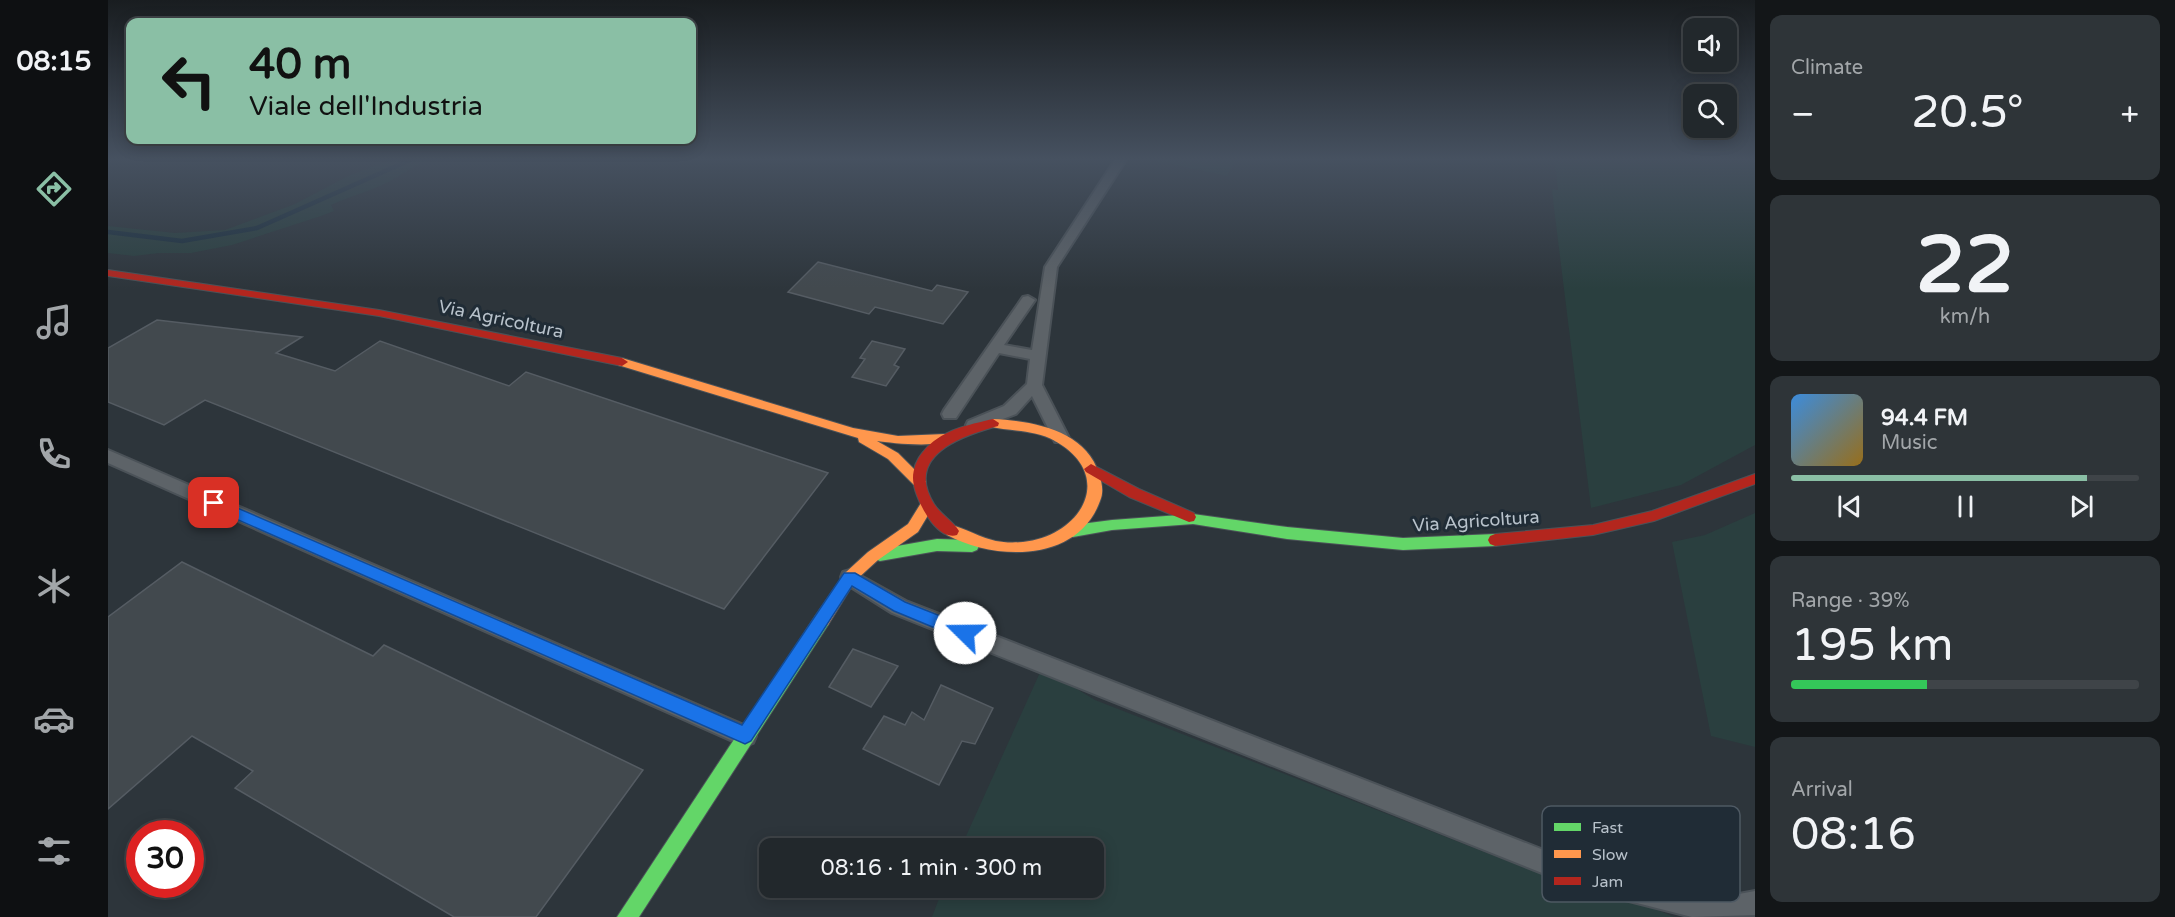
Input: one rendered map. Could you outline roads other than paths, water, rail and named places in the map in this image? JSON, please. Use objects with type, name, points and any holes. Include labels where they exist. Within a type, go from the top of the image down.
[{"type":"main road","name":"Via Agricoltura","points":[[108,273],[136,275],[379,313],[625,363],[852,432],[898,440],[945,438]]},
{"type":"main road","points":[[873,556],[937,545],[1010,549],[1034,548],[1055,541],[1073,531],[1087,518],[1095,502],[1096,485],[1091,469],[1079,452],[1061,438],[1040,429],[1017,423],[993,423],[971,427],[945,438],[922,465],[919,482],[926,507],[939,523],[959,537],[983,546],[1010,549]]},
{"type":"main road","name":"Via Agricoltura","points":[[852,432],[893,456],[919,482]]},
{"type":"main road","name":"Via Agricoltura","points":[[1091,469],[1134,493],[1193,519]]},
{"type":"main road","name":"Via Agricoltura","points":[[1073,531],[1112,525],[1193,519],[1287,533],[1403,544],[1498,540],[1593,530],[1644,518],[1716,495],[1755,479]]},
{"type":"main road","points":[[627,917],[850,577],[873,556],[913,528],[926,507]]},
{"type":"street","points":[[1061,438],[1034,385],[1051,267],[1093,203]]},
{"type":"street","points":[[950,414],[1028,300]]},
{"type":"street","points":[[996,348],[1038,356]]},
{"type":"street","points":[[971,427],[1010,410],[1034,385]]},
{"type":"street","points":[[108,456],[745,736]]},
{"type":"street","points":[[850,577],[899,607],[1542,861]]},
{"type":"street","points":[[1678,902],[1723,910],[1755,903]]},
{"type":"waterway","points":[[108,232],[182,241],[257,228],[314,203]]}]
